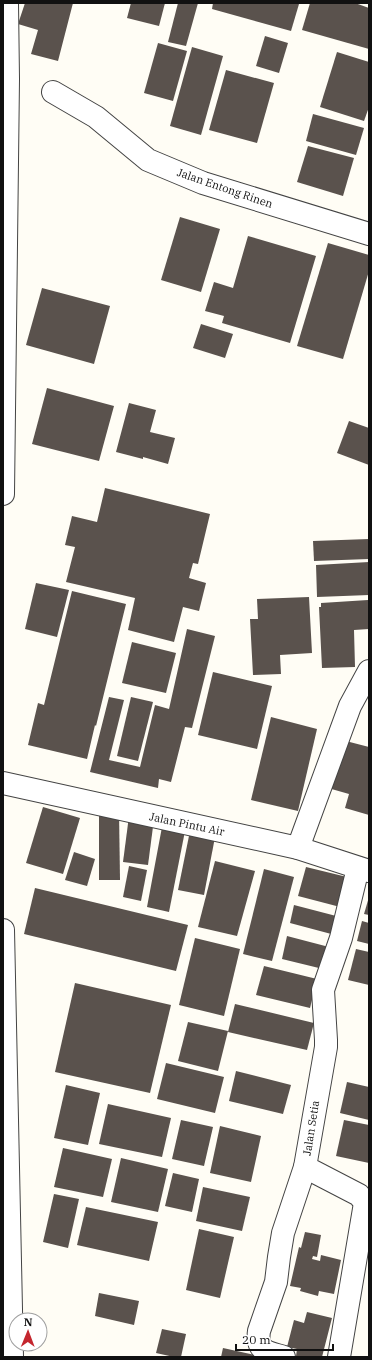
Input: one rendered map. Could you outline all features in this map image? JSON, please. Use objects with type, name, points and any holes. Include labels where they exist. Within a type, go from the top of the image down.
[{"type":"street","points":[[3,494],[8,79],[7,3]]},
{"type":"street","name":"Jalan Entong Rinen","points":[[53,92],[96,117],[148,160],[203,183],[369,234]]},
{"type":"street","points":[[298,848],[350,706],[369,670]]},
{"type":"street","name":"Jalan Pintu Air","points":[[3,783],[298,848],[364,870]]},
{"type":"street","name":"Jalan Setia","points":[[339,1357],[365,1204],[359,1195],[305,1167],[326,1047],[323,990],[364,870]]},
{"type":"street","points":[[3,930],[12,1357]]},
{"type":"street","points":[[284,1357],[261,1348],[258,1338],[276,1282],[278,1257],[283,1233],[305,1167]]},
{"type":"building","points":[[25,3],[73,3],[58,61],[31,54],[38,30],[18,24]]},
{"type":"building","points":[[131,3],[165,3],[159,26],[127,18]]},
{"type":"building","points":[[178,3],[198,3],[186,46],[168,42]]},
{"type":"building","points":[[213,3],[299,4],[291,31],[212,9]]},
{"type":"building","points":[[310,3],[355,3],[369,8],[369,49],[302,30]]},
{"type":"building","points":[[265,36],[288,43],[279,73],[256,66]]},
{"type":"building","points":[[158,43],[187,51],[173,101],[144,93]]},
{"type":"building","points":[[192,47],[223,56],[201,135],[170,126]]},
{"type":"building","points":[[337,52],[369,62],[369,107],[364,121],[320,107]]},
{"type":"building","points":[[226,70],[274,83],[257,143],[209,130]]},
{"type":"building","points":[[313,114],[364,128],[356,155],[306,141]]},
{"type":"building","points":[[308,146],[354,158],[343,196],[297,182]]},
{"type":"building","points":[[180,217],[220,229],[201,292],[161,280]]},
{"type":"building","points":[[248,236],[316,256],[290,343],[222,323],[224,316],[205,311],[214,282],[233,288]]},
{"type":"building","points":[[328,243],[369,255],[369,271],[343,359],[297,346]]},
{"type":"building","points":[[42,288],[110,306],[94,364],[26,345]]},
{"type":"building","points":[[201,324],[233,334],[225,358],[193,348]]},
{"type":"building","points":[[47,388],[114,406],[99,461],[32,444]]},
{"type":"building","points":[[129,403],[156,410],[150,432],[175,438],[168,464],[116,452]]},
{"type":"building","points":[[349,421],[369,428],[369,465],[337,453]]},
{"type":"building","points":[[105,488],[210,514],[198,564],[193,563],[189,578],[206,583],[199,611],[183,607],[174,642],[128,630],[135,598],[66,582],[75,547],[65,545],[72,516],[97,522]]},
{"type":"building","points":[[369,539],[369,559],[314,561],[313,541]]},
{"type":"building","points":[[369,562],[369,595],[317,597],[316,565]]},
{"type":"building","points":[[36,583],[69,590],[57,637],[25,629]]},
{"type":"building","points":[[72,591],[126,604],[87,759],[28,745],[38,703],[44,705]]},
{"type":"building","points":[[309,597],[312,653],[280,655],[281,674],[253,675],[250,619],[258,619],[257,599]]},
{"type":"building","points":[[368,600],[369,629],[354,630],[355,667],[322,668],[319,607],[321,607],[321,603]]},
{"type":"building","points":[[187,629],[215,636],[192,728],[185,727],[171,782],[159,779],[158,788],[90,772],[109,697],[124,700],[109,760],[140,767],[155,705],[169,709]]},
{"type":"building","points":[[132,642],[176,653],[166,693],[122,683]]},
{"type":"building","points":[[213,672],[272,686],[257,749],[198,735]]},
{"type":"building","points":[[131,697],[153,702],[138,761],[117,756]]},
{"type":"building","points":[[271,717],[317,729],[298,811],[251,800]]},
{"type":"building","points":[[342,740],[369,747],[369,815],[345,808],[349,794],[328,788]]},
{"type":"building","points":[[43,807],[80,818],[63,874],[26,863]]},
{"type":"building","points":[[99,810],[119,810],[120,880],[99,880]]},
{"type":"building","points":[[129,816],[154,819],[148,865],[123,862]]},
{"type":"building","points":[[162,827],[185,831],[169,912],[147,907]]},
{"type":"building","points":[[190,831],[215,837],[204,895],[178,890]]},
{"type":"building","points":[[74,852],[95,859],[87,886],[65,880]]},
{"type":"building","points":[[215,861],[255,871],[237,936],[198,927]]},
{"type":"building","points":[[129,866],[147,870],[141,901],[123,897]]},
{"type":"building","points":[[306,867],[351,878],[344,908],[298,896]]},
{"type":"building","points":[[264,869],[294,877],[272,961],[243,954]]},
{"type":"building","points":[[35,888],[188,925],[176,971],[24,934]]},
{"type":"building","points":[[369,897],[369,915],[364,914]]},
{"type":"building","points":[[294,905],[340,917],[335,935],[290,923]]},
{"type":"building","points":[[362,921],[369,923],[369,944],[357,941]]},
{"type":"building","points":[[287,936],[329,947],[323,969],[282,959]]},
{"type":"building","points":[[195,938],[240,949],[224,1016],[179,1005]]},
{"type":"building","points":[[356,949],[369,952],[369,985],[348,980]]},
{"type":"building","points":[[264,966],[317,979],[310,1008],[256,995]]},
{"type":"building","points":[[75,983],[171,1005],[150,1093],[55,1072]]},
{"type":"building","points":[[235,1004],[314,1023],[307,1050],[228,1032]]},
{"type":"building","points":[[188,1022],[228,1031],[218,1071],[178,1061]]},
{"type":"building","points":[[166,1063],[224,1077],[215,1113],[157,1099]]},
{"type":"building","points":[[236,1071],[291,1085],[283,1114],[229,1101]]},
{"type":"building","points":[[347,1082],[369,1087],[369,1120],[340,1113]]},
{"type":"building","points":[[66,1085],[100,1093],[88,1145],[54,1138]]},
{"type":"building","points":[[108,1104],[171,1118],[162,1157],[99,1144]]},
{"type":"building","points":[[181,1120],[213,1127],[204,1166],[172,1159]]},
{"type":"building","points":[[344,1120],[369,1125],[369,1163],[336,1156]]},
{"type":"building","points":[[220,1126],[261,1136],[251,1182],[210,1173]]},
{"type":"building","points":[[63,1148],[112,1159],[103,1197],[54,1187]]},
{"type":"building","points":[[121,1158],[168,1169],[158,1212],[111,1202]]},
{"type":"building","points":[[173,1173],[199,1179],[192,1212],[165,1206]]},
{"type":"building","points":[[203,1187],[250,1197],[242,1231],[196,1221]]},
{"type":"building","points":[[54,1194],[79,1199],[68,1248],[43,1242]]},
{"type":"building","points":[[86,1207],[158,1222],[149,1261],[77,1245]]},
{"type":"building","points":[[199,1229],[234,1237],[220,1298],[186,1290]]},
{"type":"building","points":[[305,1232],[321,1235],[317,1257],[313,1256],[312,1259],[320,1261],[321,1255],[341,1260],[334,1294],[319,1291],[318,1296],[300,1291],[301,1288],[290,1286],[299,1247],[301,1248]]},
{"type":"building","points":[[99,1293],[139,1301],[134,1325],[95,1316]]},
{"type":"building","points":[[307,1312],[332,1318],[322,1357],[296,1356],[297,1349],[287,1347],[294,1320],[304,1323]]},
{"type":"building","points":[[162,1329],[186,1334],[181,1357],[156,1353]]},
{"type":"building","points":[[223,1348],[260,1356],[260,1357],[221,1357]]}]
